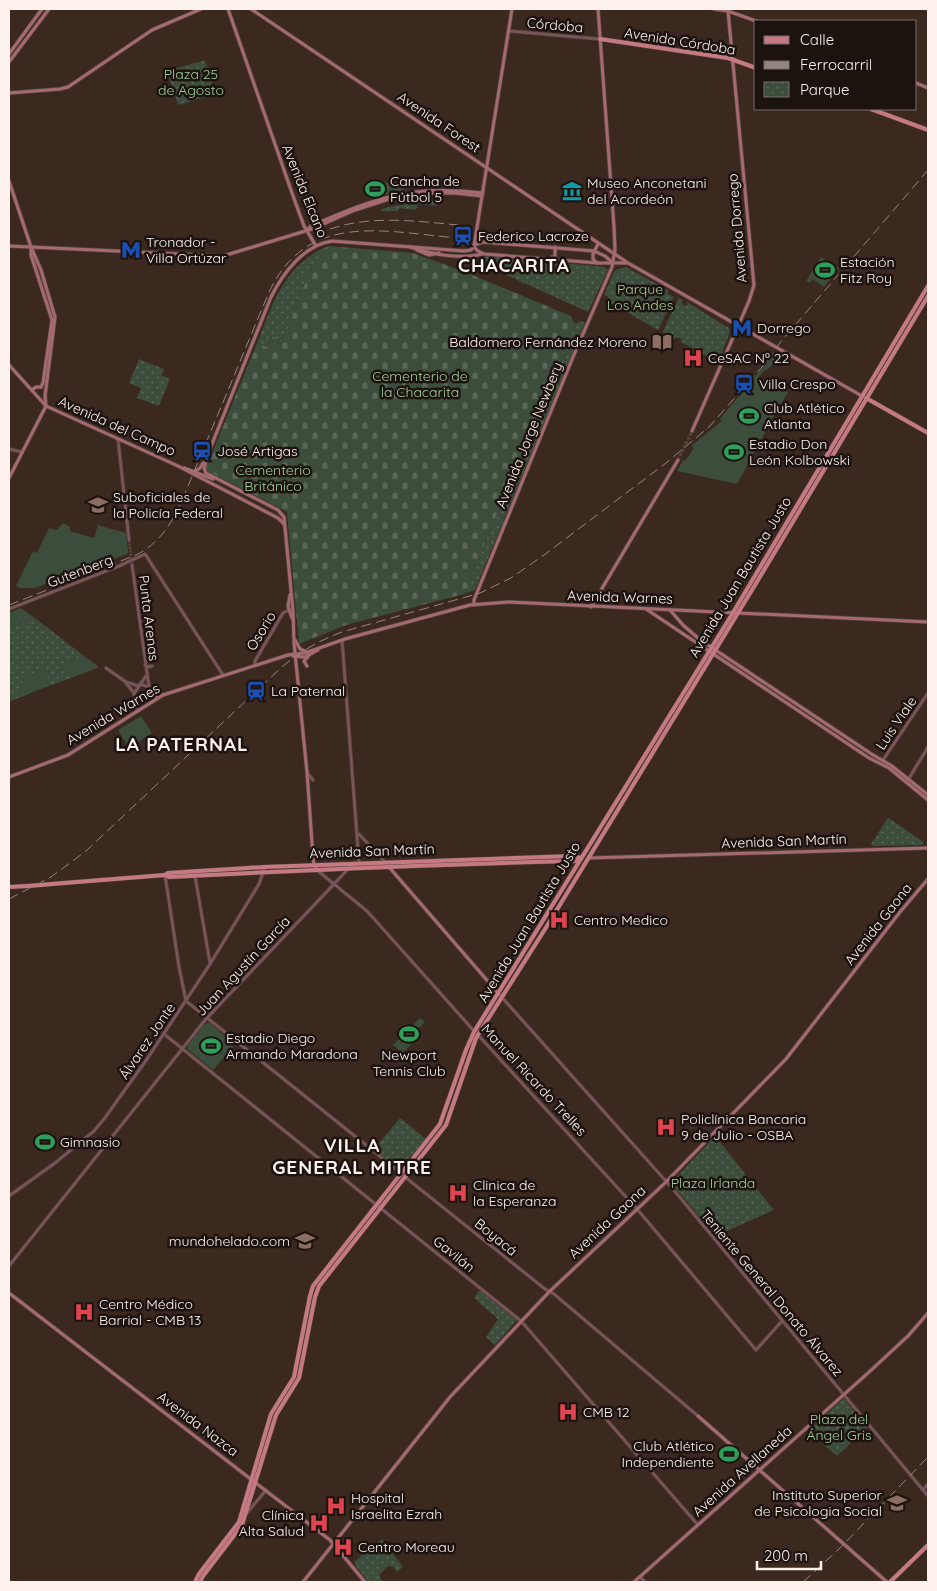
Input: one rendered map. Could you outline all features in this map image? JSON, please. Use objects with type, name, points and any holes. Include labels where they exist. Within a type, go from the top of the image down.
[{"type":"main road","points":[[9,54],[42,9]]},
{"type":"main road","points":[[9,62],[49,9]]},
{"type":"main road","points":[[9,93],[68,87],[152,30],[201,9]]},
{"type":"main road","name":"Avenida Elcano","points":[[201,475],[274,291],[293,265],[316,246],[304,226],[228,9]]},
{"type":"main road","name":"Avenida Forest","points":[[251,9],[598,244],[862,396]]},
{"type":"main road","points":[[484,254],[474,246],[475,234],[512,9]]},
{"type":"main road","name":"Avenida Jorge Newbery","points":[[474,604],[474,600],[613,263],[614,254],[598,9]]},
{"type":"main road","points":[[714,9],[728,11],[754,20]]},
{"type":"main road","name":"Avenida Dorrego","points":[[692,431],[752,295],[754,285],[728,11]]},
{"type":"main road","name":"Avenida Córdoba","points":[[600,39],[733,59],[754,67]]},
{"type":"main road","points":[[874,110],[928,130]]},
{"type":"main road","points":[[9,181],[51,316],[46,406],[9,478]]},
{"type":"main road","points":[[9,246],[223,256],[302,232],[354,207],[396,194],[443,189],[483,194]]},
{"type":"main road","points":[[302,232],[304,226]]},
{"type":"main road","points":[[477,231],[481,240]]},
{"type":"main road","points":[[316,246],[332,241],[467,251],[481,240],[594,251],[605,256],[613,263]]},
{"type":"main road","points":[[598,244],[594,251],[593,259],[598,263]]},
{"type":"main road","points":[[407,246],[426,253],[470,256],[484,254],[598,263],[628,263]]},
{"type":"main road","points":[[544,259],[548,257],[554,258],[555,247]]},
{"type":"main road","points":[[426,253],[435,248]]},
{"type":"main road","points":[[606,263],[609,268],[609,274]]},
{"type":"main road","name":"Avenida Juan Bautista Justo","points":[[735,613],[928,286]]},
{"type":"main road","name":"Avenida Juan Bautista Justo","points":[[200,1582],[241,1528],[276,1415],[299,1378],[317,1289],[401,1174],[442,1122],[466,1050],[498,992],[735,613],[928,296]]},
{"type":"main road","points":[[32,390],[43,383],[48,363]]},
{"type":"main road","points":[[9,365],[46,406]]},
{"type":"main road","points":[[41,386],[46,393]]},
{"type":"main road","points":[[862,396],[928,433]]},
{"type":"main road","name":"Avenida del Campo","points":[[46,406],[178,466],[216,479]]},
{"type":"main road","points":[[590,607],[678,460]]},
{"type":"main road","name":"Avenida del Campo","points":[[178,466],[278,518],[284,524]]},
{"type":"main road","points":[[194,472],[203,467]]},
{"type":"main road","name":"Avenida del Campo","points":[[203,467],[205,472],[216,479],[280,511],[284,517]]},
{"type":"main road","points":[[201,475],[203,480]]},
{"type":"main road","points":[[220,489],[220,485],[224,483]]},
{"type":"main road","points":[[254,506],[258,500]]},
{"type":"main road","name":"Manuel Ricardo Trelles","points":[[284,517],[314,865],[317,870]]},
{"type":"main road","name":"Avenida Warnes","points":[[9,777],[68,755],[163,695],[288,655],[308,654],[342,640],[474,604],[509,602],[884,620],[928,624]]},
{"type":"main road","points":[[646,609],[873,755],[928,795]]},
{"type":"main road","points":[[670,610],[698,641]]},
{"type":"main road","points":[[676,618],[679,610]]},
{"type":"main road","points":[[294,640],[301,650],[308,654],[304,662],[307,666]]},
{"type":"main road","points":[[288,655],[294,649]]},
{"type":"main road","name":"Avenida Juan Bautista Justo","points":[[195,1582],[199,1574],[238,1524],[271,1414],[294,1377],[313,1286],[405,1177],[447,1122],[476,1033],[502,997],[712,650]]},
{"type":"main road","points":[[155,691],[157,698]]},
{"type":"main road","points":[[908,781],[928,800]]},
{"type":"main road","name":"Avenida San Martín","points":[[9,887],[165,875],[168,873],[358,863],[928,848]]},
{"type":"main road","name":"Avenida San Martín","points":[[165,875],[168,877],[349,868],[575,861],[581,858]]},
{"type":"main road","points":[[385,862],[498,992]]},
{"type":"main road","name":"Avenida Gaona","points":[[303,1582],[443,1405],[520,1321],[666,1182],[786,1059],[900,912],[928,879]]},
{"type":"main road","name":"Avenida Nazca","points":[[9,1293],[256,1482],[333,1544],[365,1582]]},
{"type":"main road","name":"Avenida Avellaneda","points":[[634,1582],[908,1336],[928,1313]]},
{"type":"main road","points":[[698,1416],[888,1582],[928,1545]]},
{"type":"street","name":"Córdoba","points":[[509,31],[600,39]]},
{"type":"street","points":[[118,439],[129,540]]},
{"type":"street","points":[[9,449],[22,452]]},
{"type":"street","name":"Gutenberg","points":[[9,609],[145,554],[223,675]]},
{"type":"street","name":"Punta Arenas","points":[[132,565],[149,687]]},
{"type":"street","points":[[283,607],[283,612]]},
{"type":"street","name":"Osorio","points":[[255,665],[255,660],[283,612],[291,607]]},
{"type":"street","points":[[342,640],[358,832],[358,863]]},
{"type":"street","points":[[145,665],[148,667],[152,666]]},
{"type":"street","points":[[106,668],[126,682],[134,693],[137,711]]},
{"type":"street","points":[[134,693],[147,676]]},
{"type":"street","points":[[126,682],[149,687],[163,695]]},
{"type":"street","name":"Luis Viale","points":[[882,762],[928,693]]},
{"type":"street","points":[[908,781],[928,748]]},
{"type":"street","points":[[307,772],[313,780]]},
{"type":"street","points":[[358,832],[385,862]]},
{"type":"street","name":"Juan Agustín García","points":[[9,1266],[207,1018],[349,868],[358,863]]},
{"type":"street","name":"Álvarez Jonte","points":[[9,1196],[55,1163],[94,1131],[119,1099],[237,922],[264,873],[265,867]]},
{"type":"street","name":"Manuel Ricardo Trelles","points":[[317,870],[372,917],[637,1209],[756,1350],[782,1321]]},
{"type":"street","points":[[165,875],[186,1001]]},
{"type":"street","points":[[194,876],[210,964]]},
{"type":"street","name":"Teniente General Donato Álvarez","points":[[498,992],[666,1182],[928,1496]]},
{"type":"street","name":"Boyacá","points":[[186,1001],[545,1290],[554,1294],[698,1416]]},
{"type":"street","name":"Gavilán","points":[[164,1034],[520,1321],[698,1525]]},
{"type":"street","points":[[923,1490],[928,1484]]},
{"type":"street","points":[[246,1514],[266,1490]]},
{"type":"street","points":[[640,1576],[645,1582]]},
{"type":"green space","name":"Plaza 25 de Agosto","points":[[205,60],[215,94],[178,105],[167,71]]},
{"type":"green space","points":[[407,182],[407,189],[372,198],[367,185],[369,183]]},
{"type":"green space","points":[[438,200],[437,206],[418,204],[416,210],[399,208],[398,211],[381,211],[381,209],[412,202]]},
{"type":"green space","name":"Cementerio de la Chacarita","points":[[329,246],[413,253],[470,274],[571,316],[575,324],[464,594],[346,625],[299,644],[287,512],[207,471],[206,468],[257,343],[267,347],[272,336],[281,340],[319,250]]},
{"type":"green space","points":[[319,250],[281,340],[272,336],[267,347],[257,343],[274,302],[287,279],[306,259]]},
{"type":"green space","name":"Parque Los Andes","points":[[486,256],[605,267],[608,270],[588,312],[489,267],[486,271],[480,271],[477,262]]},
{"type":"green space","name":"Estación Fitz Roy","points":[[821,257],[839,268],[824,287],[812,279],[810,283],[806,281]]},
{"type":"green space","name":"Parque Los Andes","points":[[626,267],[669,291],[668,294],[674,297],[658,330],[607,301],[609,297],[604,295],[615,270]]},
{"type":"green space","name":"Parque Los Andes","points":[[679,298],[683,300],[681,304],[687,306],[687,302],[729,328],[730,332],[719,360],[714,360],[681,342],[682,340],[677,337],[674,339],[664,334],[663,331]]},
{"type":"green space","points":[[580,321],[585,323],[475,590],[464,594],[575,324]]},
{"type":"green space","name":"Club Atlético Atlanta","points":[[775,352],[781,356],[758,377],[788,392],[780,406],[769,402],[767,407],[776,412],[737,484],[677,471],[683,460],[685,461],[694,448],[691,446],[722,421],[720,419]]},
{"type":"green space","points":[[139,359],[164,369],[161,375],[170,379],[159,406],[137,398],[141,388],[129,383]]},
{"type":"green space","points":[[63,523],[70,527],[70,531],[94,538],[98,525],[126,533],[128,552],[127,554],[35,588],[20,588],[16,586],[33,551],[37,553],[49,528],[57,530]]},
{"type":"green space","points":[[21,608],[35,618],[9,628],[9,613]]},
{"type":"green space","points":[[35,618],[84,656],[59,665],[74,677],[46,687],[49,669],[24,678],[19,698],[11,701],[9,699],[9,628]]},
{"type":"green space","points":[[84,656],[98,666],[97,668],[74,677],[59,665]]},
{"type":"green space","points":[[49,668],[46,687],[19,698],[24,678]]},
{"type":"green space","points":[[141,716],[152,733],[129,748],[118,730]]},
{"type":"green space","points":[[889,818],[923,842],[923,845],[872,846],[871,844]]},
{"type":"green space","name":"Newport Tennis Club","points":[[420,1018],[425,1022],[408,1039],[412,1043],[403,1053],[393,1045]]},
{"type":"green space","name":"Estadio Diego Armando Maradona","points":[[209,1022],[234,1044],[232,1049],[213,1070],[187,1049],[187,1046],[204,1025]]},
{"type":"green space","points":[[400,1118],[426,1139],[400,1170],[374,1149]]},
{"type":"green space","name":"Plaza Irlanda","points":[[716,1137],[774,1210],[716,1236],[671,1183]]},
{"type":"green space","points":[[479,1291],[517,1320],[495,1345],[486,1337],[498,1319],[474,1298]]},
{"type":"green space","name":"Plaza del Ángel Gris","points":[[844,1398],[867,1428],[837,1456],[808,1431]]},
{"type":"green space","points":[[382,1539],[403,1567],[397,1572],[393,1567],[388,1566],[379,1575],[383,1582],[369,1582],[355,1565],[355,1561]]},
{"type":"tunnel","points":[[678,460],[692,431]]},
{"type":"tunnel","points":[[129,540],[132,565]]},
{"type":"railway","points":[[9,899],[51,877],[86,851],[283,666],[304,651],[318,642],[342,632],[480,593],[511,578],[666,463],[709,427],[770,358],[779,344],[928,170]]},
{"type":"railway","points":[[330,229],[361,222],[393,220],[458,225]]},
{"type":"railway","points":[[9,605],[136,555],[152,544],[165,531],[183,498],[269,292],[285,266],[305,248],[327,237],[351,232],[403,232],[458,238]]},
{"type":"railway","points":[[803,1582],[839,1549],[928,1457]]},
{"type":"place","name":"Cancha de Fútbol 5","points":[[375,189]]},
{"type":"place","name":"Museo Anconetani del Acordeón","points":[[572,191]]},
{"type":"place","name":"Federico Lacroze","points":[[463,236]]},
{"type":"place","name":"Tronador - Villa Ortúzar","points":[[131,250]]},
{"type":"place","name":"Estación Fitz Roy","points":[[825,270]]},
{"type":"place","name":"Dorrego","points":[[742,328]]},
{"type":"place","name":"Baldomero Fernández Moreno","points":[[662,342]]},
{"type":"place","name":"CeSAC Nº 22","points":[[693,358]]},
{"type":"place","name":"Villa Crespo","points":[[744,384]]},
{"type":"place","name":"Club Atlético Atlanta","points":[[749,416]]},
{"type":"place","name":"José Artigas","points":[[202,451]]},
{"type":"place","name":"Estadio Don León Kolbowski","points":[[734,452]]},
{"type":"place","name":"Suboficiales de la Policía Federal","points":[[98,505]]},
{"type":"place","name":"La Paternal","points":[[256,691]]},
{"type":"place","name":"Centro Medico","points":[[559,920]]},
{"type":"place","name":"Newport Tennis Club","points":[[409,1034]]},
{"type":"place","name":"Estadio Diego Armando Maradona","points":[[211,1046]]},
{"type":"place","name":"Policlínica Bancaria 9 de Julio - OSBA","points":[[666,1127]]},
{"type":"place","name":"Gimnasio","points":[[45,1142]]},
{"type":"place","name":"Clinica de la Esperanza","points":[[458,1193]]},
{"type":"place","name":"mundohelado.com","points":[[305,1241]]},
{"type":"place","name":"Centro Médico Barrial - CMB 13","points":[[84,1312]]},
{"type":"place","name":"CMB 12","points":[[568,1412]]},
{"type":"place","name":"Club Atlético Independiente","points":[[729,1454]]},
{"type":"place","name":"Instituto Superior de Psicologia Social","points":[[897,1503]]},
{"type":"place","name":"Hospital Israelita Ezrah","points":[[336,1506]]},
{"type":"place","name":"Clínica Alta Salud","points":[[319,1523]]},
{"type":"place","name":"Centro Moreau","points":[[343,1547]]},
{"type":"district","name":"CHACARITA","points":[[514,265]]},
{"type":"district","name":"LA PATERNAL","points":[[182,744]]},
{"type":"district","name":"VILLA GENERAL MITRE","points":[[352,1156]]},
{"type":"park label","name":"Cementerio Británico","points":[[273,478]]}]
